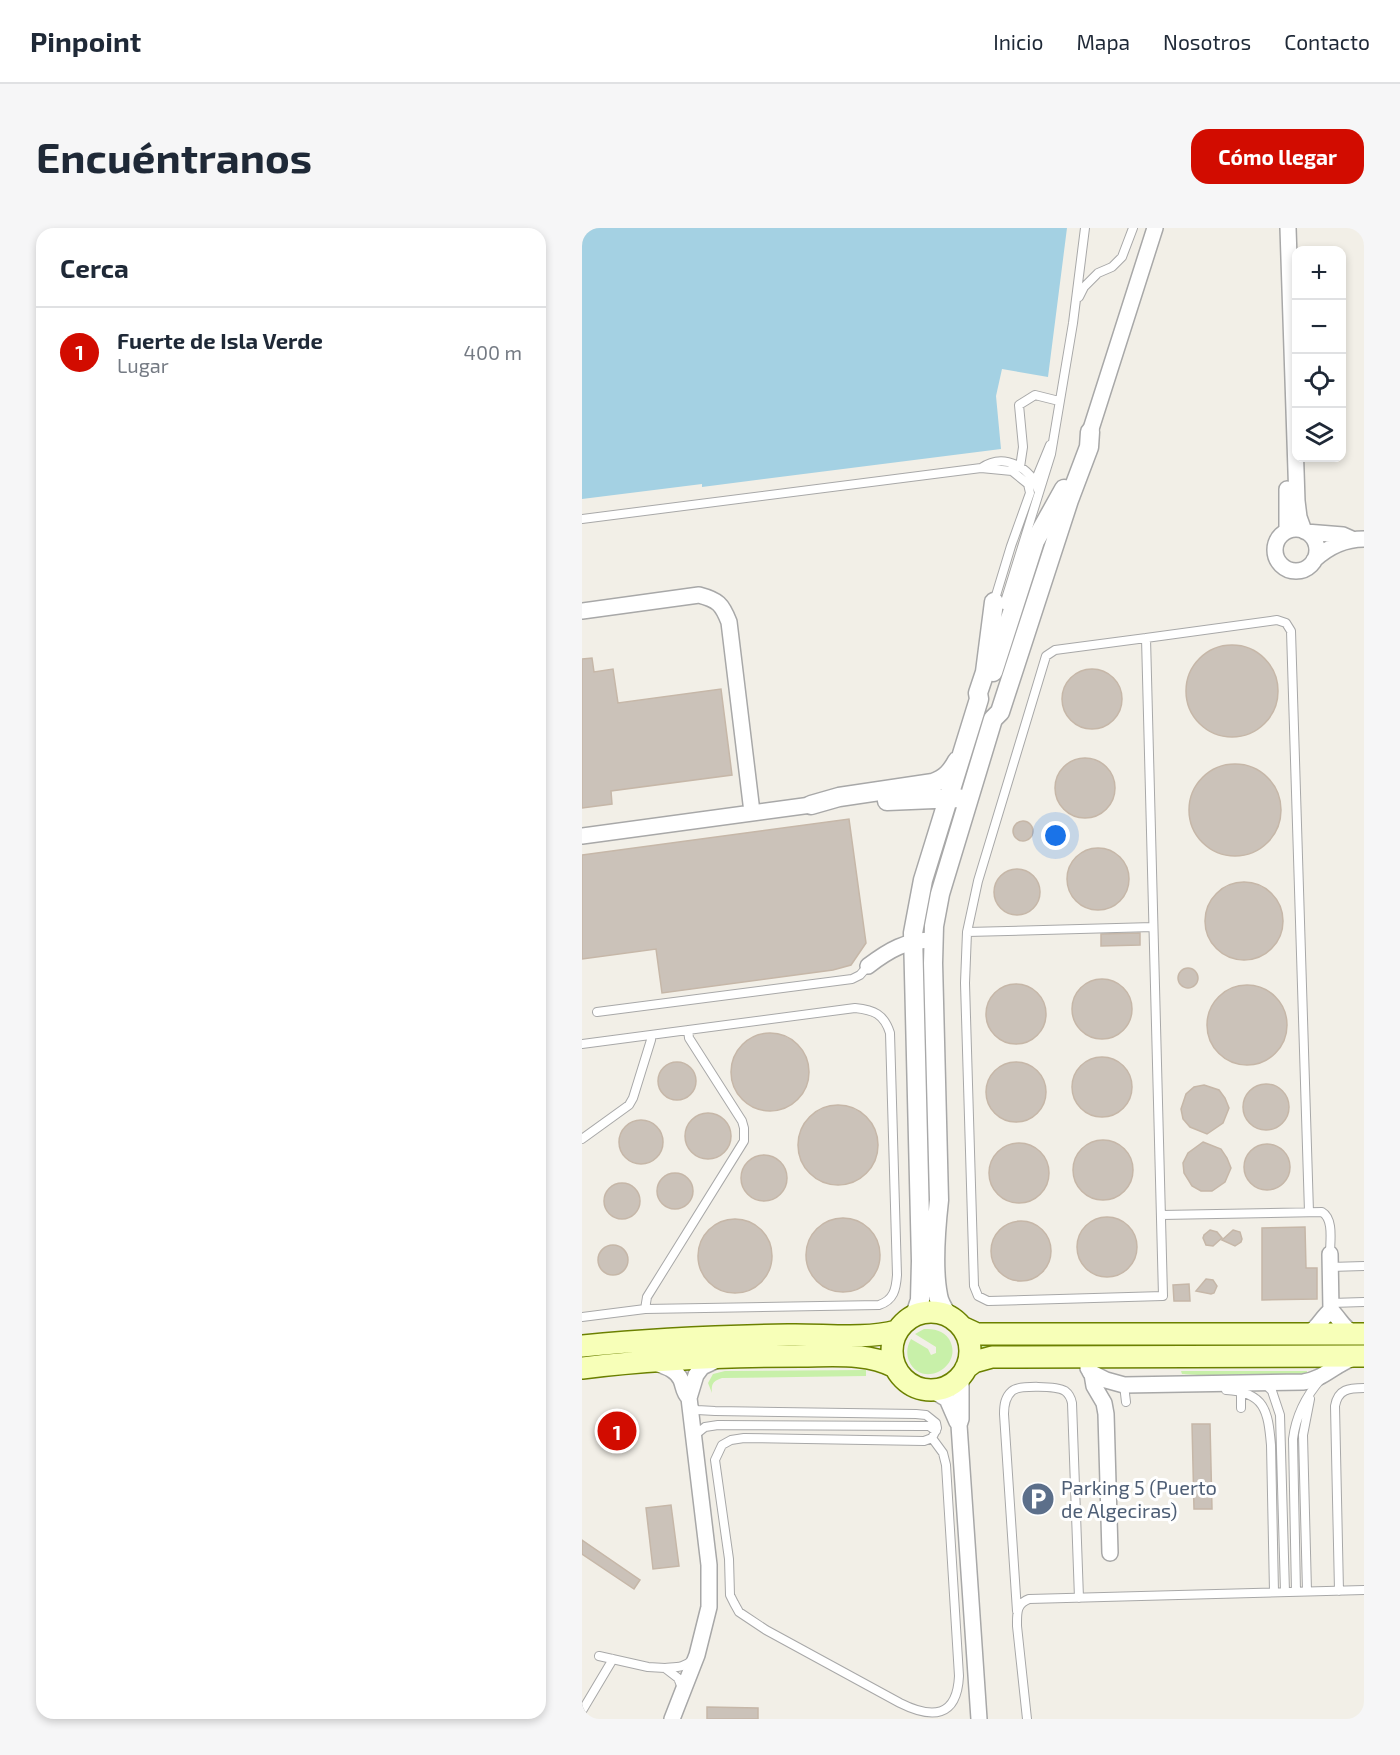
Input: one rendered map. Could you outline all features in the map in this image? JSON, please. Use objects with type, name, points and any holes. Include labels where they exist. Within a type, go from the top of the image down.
[{"type":"main road","points":[[895,1367],[892,1350],[897,1331],[915,1315],[932,1312],[977,1334],[1360,1334]]},
{"type":"main road","points":[[955,1322],[969,1343],[970,1352],[963,1372]]},
{"type":"main road","points":[[582,1346],[669,1338],[874,1335],[897,1331]]},
{"type":"main road","points":[[582,1368],[722,1358],[851,1356],[878,1359],[895,1367],[906,1380],[921,1388],[930,1389],[947,1386],[974,1362],[992,1357],[1364,1356]]},
{"type":"street","points":[[979,699],[985,696],[1035,541],[1071,476],[1090,432],[1155,228]]},
{"type":"street","points":[[1278,228],[1287,531]]},
{"type":"street","points":[[1288,228],[1297,501],[1299,516],[1305,531],[1316,543],[1314,561]]},
{"type":"street","points":[[915,1315],[921,1299],[921,1261],[913,941],[923,880],[993,719],[1000,712],[1068,500],[1089,447],[1090,432]]},
{"type":"street","points":[[1287,531],[1343,535],[1358,539],[1331,546],[1300,570],[1288,569],[1279,562],[1276,556],[1276,545],[1287,531]]},
{"type":"street","points":[[582,611],[699,595],[714,600],[724,610],[729,622],[752,812]]},
{"type":"street","points":[[993,719],[991,708],[998,684],[1000,650],[999,604]]},
{"type":"street","points":[[955,1322],[938,1297],[937,1285],[936,1226],[939,1200],[933,940],[958,798],[963,752],[979,699],[978,693],[999,604]]},
{"type":"street","points":[[897,794],[943,779],[951,772],[963,752]]},
{"type":"street","points":[[582,836],[811,805],[839,797],[897,794],[940,787],[958,798]]},
{"type":"street","points":[[897,794],[928,809],[958,798]]},
{"type":"street","points":[[868,966],[896,946],[913,941],[933,940]]},
{"type":"street","points":[[1330,1260],[1331,1306],[1346,1329],[1360,1334]]},
{"type":"street","points":[[1307,1334],[1321,1323],[1323,1316],[1331,1306]]},
{"type":"street","points":[[1067,1358],[1078,1361],[1090,1372],[1094,1386],[1103,1388],[1130,1385],[1310,1381],[1347,1361],[1364,1356]]},
{"type":"street","points":[[1110,1553],[1111,1453],[1103,1388],[1110,1369],[1123,1357]]},
{"type":"street","points":[[672,1719],[697,1655],[707,1621],[709,1593],[709,1565],[690,1401],[696,1375],[702,1367],[722,1358]]},
{"type":"street","points":[[652,1362],[674,1372],[681,1378],[685,1394],[690,1401]]},
{"type":"street","points":[[959,1425],[963,1372]]},
{"type":"street","points":[[930,1389],[947,1399],[959,1425],[979,1719]]},
{"type":"lane","points":[[999,604],[1051,454],[1085,228]]},
{"type":"lane","points":[[1075,304],[1084,287],[1098,273],[1112,267],[1122,257],[1133,228]]},
{"type":"lane","points":[[1020,467],[1023,447],[1019,405],[1035,395],[1059,401]]},
{"type":"lane","points":[[999,604],[1011,546],[1052,441]]},
{"type":"lane","points":[[981,468],[991,461],[1002,461],[1020,467],[1031,475],[1039,492]]},
{"type":"lane","points":[[582,519],[981,468],[993,471],[1007,470],[1018,474],[1028,484],[1029,498]]},
{"type":"lane","points":[[1146,638],[1163,1296],[988,1301],[978,1296],[974,1286],[965,983],[967,932],[978,881],[1046,656],[1055,650],[1277,620],[1286,623],[1291,631],[1309,1212]]},
{"type":"lane","points":[[967,932],[1153,927]]},
{"type":"lane","points":[[597,1012],[852,979],[860,975],[868,966]]},
{"type":"lane","points":[[582,1044],[855,1008],[875,1012],[886,1021],[890,1033],[897,1285],[890,1299],[879,1305],[645,1309],[582,1317]]},
{"type":"lane","points":[[645,1309],[647,1297],[744,1141],[742,1121],[689,1038],[688,1030]]},
{"type":"lane","points":[[582,1139],[629,1105],[636,1091],[651,1035]]},
{"type":"lane","points":[[1161,1215],[1322,1212],[1329,1218],[1330,1260],[1364,1266]]},
{"type":"lane","points":[[1331,1306],[1364,1302]]},
{"type":"lane","points":[[1296,1592],[1293,1439],[1299,1414],[1315,1387],[1329,1372]]},
{"type":"lane","points":[[1264,1383],[1272,1391],[1280,1415],[1285,1592]]},
{"type":"lane","points":[[1126,1402],[1130,1385],[1159,1392],[1248,1392],[1263,1406],[1269,1423],[1271,1445],[1274,1592]]},
{"type":"lane","points":[[1307,1591],[1303,1435],[1306,1409],[1315,1387]]},
{"type":"lane","points":[[1339,1590],[1335,1406],[1339,1394],[1344,1390],[1364,1388]]},
{"type":"lane","points":[[1027,1719],[1021,1674],[1004,1414],[1005,1402],[1014,1389],[1059,1389],[1066,1391],[1072,1403],[1079,1598]]},
{"type":"lane","points":[[1241,1391],[1241,1408]]},
{"type":"lane","points":[[690,1401],[703,1411],[916,1414],[926,1415],[934,1420],[936,1423],[934,1435],[924,1441],[744,1438],[731,1440],[722,1445],[715,1460],[729,1558],[730,1595],[739,1612],[789,1642],[915,1710],[931,1713],[944,1710],[952,1704],[957,1697],[959,1676],[946,1465],[943,1453],[934,1435],[929,1426],[718,1425],[705,1427],[693,1436]]},
{"type":"lane","points":[[1017,1611],[1019,1605],[1029,1599],[1364,1590]]},
{"type":"lane","points":[[599,1656],[648,1667],[665,1668],[686,1666],[697,1655]]},
{"type":"lane","points":[[582,1711],[613,1659]]},
{"type":"lane","points":[[665,1668],[678,1678],[682,1692]]},
{"type":"green space","points":[[924,1329],[944,1334],[949,1339],[952,1349],[947,1365],[932,1374],[923,1374],[915,1369],[907,1355],[911,1339],[928,1349],[931,1355],[936,1353],[936,1347],[915,1334]]},
{"type":"green space","points":[[978,1343],[1364,1344],[1364,1347],[978,1350]]},
{"type":"green space","points":[[866,1370],[866,1376],[722,1378],[713,1383],[712,1393],[708,1383],[713,1374],[725,1371]]},
{"type":"green space","points":[[1181,1371],[1307,1371],[1307,1375],[1198,1375],[1182,1374]]},
{"type":"water","points":[[582,228],[1067,228],[1048,377],[1002,369],[996,396],[1001,449],[702,487],[702,484],[582,499]]},
{"type":"building","points":[[1232,645],[1250,648],[1265,658],[1275,673],[1278,691],[1275,709],[1265,724],[1250,734],[1232,737],[1214,734],[1199,724],[1189,709],[1186,691],[1189,673],[1199,658],[1214,648]]},
{"type":"building","points":[[592,658],[594,672],[613,669],[618,703],[721,689],[732,775],[611,791],[612,804],[582,808],[582,659]]},
{"type":"building","points":[[1086,669],[1098,669],[1109,674],[1117,682],[1122,699],[1120,711],[1109,724],[1098,729],[1086,729],[1075,724],[1067,716],[1062,705],[1062,693],[1067,682],[1075,674]]},
{"type":"building","points":[[1079,758],[1091,758],[1102,763],[1110,771],[1115,788],[1113,800],[1102,813],[1091,818],[1079,818],[1068,813],[1060,805],[1055,794],[1055,782],[1060,771],[1068,763]]},
{"type":"building","points":[[1235,764],[1253,767],[1268,777],[1278,792],[1281,810],[1278,828],[1268,843],[1253,853],[1235,856],[1217,853],[1202,843],[1192,828],[1189,810],[1192,792],[1202,777],[1217,767]]},
{"type":"building","points":[[849,819],[866,943],[851,965],[833,970],[662,993],[656,949],[582,959],[582,855]]},
{"type":"building","points":[[1023,821],[1030,824],[1033,831],[1030,838],[1023,841],[1016,838],[1013,831],[1016,824]]},
{"type":"building","points":[[1092,848],[1104,848],[1120,857],[1127,867],[1129,879],[1127,891],[1120,901],[1104,910],[1092,910],[1081,905],[1072,896],[1067,885],[1067,873],[1072,862],[1081,853]]},
{"type":"building","points":[[1017,869],[1026,870],[1034,875],[1039,883],[1039,901],[1034,909],[1026,914],[1017,915],[1008,914],[1000,909],[995,901],[994,892],[995,883],[1000,875],[1008,870]]},
{"type":"building","points":[[1244,882],[1259,885],[1272,893],[1280,906],[1283,921],[1280,936],[1272,949],[1259,957],[1244,960],[1229,957],[1216,949],[1208,936],[1205,921],[1208,906],[1216,893],[1229,885]]},
{"type":"building","points":[[1140,933],[1140,945],[1101,946],[1101,934]]},
{"type":"building","points":[[1184,968],[1192,968],[1198,974],[1198,982],[1192,988],[1184,988],[1178,982],[1178,974]]},
{"type":"building","points":[[1096,979],[1108,979],[1119,984],[1127,992],[1132,1009],[1130,1021],[1119,1034],[1108,1039],[1096,1039],[1085,1034],[1077,1026],[1072,1015],[1072,1003],[1077,992],[1085,984]]},
{"type":"building","points":[[1010,984],[1022,984],[1033,989],[1041,997],[1046,1014],[1044,1026],[1033,1039],[1022,1044],[1010,1044],[999,1039],[991,1031],[986,1020],[986,1008],[991,997],[999,989]]},
{"type":"building","points":[[1247,985],[1262,988],[1275,997],[1284,1010],[1287,1025],[1284,1040],[1275,1053],[1262,1062],[1247,1065],[1232,1062],[1219,1053],[1210,1040],[1207,1025],[1210,1010],[1219,997],[1232,988]]},
{"type":"building","points":[[770,1033],[785,1036],[802,1050],[809,1072],[806,1087],[792,1104],[770,1111],[755,1108],[738,1094],[731,1072],[734,1057],[748,1040]]},
{"type":"building","points":[[1096,1057],[1108,1057],[1119,1062],[1127,1070],[1132,1087],[1130,1099],[1119,1112],[1108,1117],[1096,1117],[1085,1112],[1077,1104],[1072,1093],[1072,1081],[1077,1070],[1085,1062]]},
{"type":"building","points":[[677,1062],[690,1068],[696,1081],[690,1094],[677,1100],[664,1094],[658,1081],[664,1068]]},
{"type":"building","points":[[1010,1062],[1022,1062],[1033,1067],[1041,1075],[1046,1092],[1044,1104],[1033,1117],[1022,1122],[1010,1122],[999,1117],[991,1109],[986,1098],[986,1086],[991,1075],[999,1067]]},
{"type":"building","points":[[1271,1084],[1283,1090],[1288,1098],[1288,1116],[1283,1124],[1275,1129],[1261,1130],[1249,1124],[1244,1116],[1243,1102],[1249,1090],[1257,1085]]},
{"type":"building","points":[[1204,1085],[1219,1090],[1229,1108],[1223,1123],[1207,1134],[1190,1127],[1183,1119],[1181,1109],[1186,1094],[1194,1087]]},
{"type":"building","points":[[838,1105],[853,1108],[866,1117],[875,1130],[878,1145],[875,1160],[866,1173],[853,1182],[838,1185],[823,1182],[810,1173],[801,1160],[798,1145],[801,1130],[810,1117],[823,1108]]},
{"type":"building","points":[[708,1113],[724,1120],[731,1136],[724,1152],[708,1159],[692,1152],[685,1136],[692,1120]]},
{"type":"building","points":[[641,1120],[650,1121],[657,1126],[662,1133],[662,1151],[657,1158],[650,1163],[641,1164],[632,1163],[625,1158],[620,1151],[619,1142],[620,1133],[625,1126],[632,1121]]},
{"type":"building","points":[[1097,1140],[1109,1140],[1120,1145],[1128,1153],[1133,1170],[1131,1182],[1120,1195],[1109,1200],[1097,1200],[1086,1195],[1078,1187],[1073,1176],[1073,1164],[1078,1153],[1086,1145]]},
{"type":"building","points":[[1203,1142],[1221,1149],[1231,1168],[1225,1182],[1212,1191],[1201,1191],[1192,1186],[1184,1173],[1183,1163],[1188,1153]]},
{"type":"building","points":[[1013,1143],[1025,1143],[1036,1148],[1044,1156],[1049,1173],[1047,1185],[1036,1198],[1025,1203],[1013,1203],[1002,1198],[994,1190],[989,1179],[989,1167],[994,1156],[1002,1148]]},
{"type":"building","points":[[1272,1144],[1284,1150],[1289,1158],[1289,1176],[1284,1184],[1276,1189],[1262,1190],[1250,1184],[1245,1176],[1244,1162],[1250,1150],[1258,1145]]},
{"type":"building","points":[[764,1155],[773,1156],[781,1161],[786,1169],[786,1187],[781,1195],[773,1200],[764,1201],[755,1200],[747,1195],[742,1187],[741,1178],[742,1169],[747,1161],[755,1156]]},
{"type":"building","points":[[675,1173],[688,1178],[693,1191],[688,1204],[675,1209],[662,1204],[657,1191],[662,1178]]},
{"type":"building","points":[[622,1183],[635,1188],[640,1201],[635,1214],[622,1219],[609,1214],[604,1201],[609,1188]]},
{"type":"building","points":[[1101,1217],[1113,1217],[1124,1222],[1132,1230],[1137,1247],[1135,1259],[1124,1272],[1113,1277],[1101,1277],[1090,1272],[1082,1264],[1077,1253],[1077,1241],[1082,1230],[1090,1222]]},
{"type":"building","points":[[836,1218],[850,1218],[864,1224],[874,1234],[880,1248],[880,1262],[874,1276],[864,1286],[850,1292],[836,1292],[822,1286],[812,1276],[806,1262],[806,1248],[812,1234],[822,1224]]},
{"type":"building","points":[[728,1219],[742,1219],[756,1225],[766,1235],[772,1249],[772,1263],[766,1277],[756,1287],[742,1293],[728,1293],[714,1287],[704,1277],[698,1263],[698,1249],[704,1235],[714,1225]]},
{"type":"building","points":[[1015,1221],[1027,1221],[1038,1226],[1046,1234],[1051,1251],[1049,1263],[1038,1276],[1027,1281],[1015,1281],[1004,1276],[996,1268],[991,1257],[991,1245],[996,1234],[1004,1226]]},
{"type":"building","points":[[1305,1227],[1306,1268],[1317,1268],[1317,1299],[1262,1300],[1262,1228]]},
{"type":"building","points":[[1210,1230],[1217,1232],[1222,1238],[1213,1246],[1206,1245],[1203,1238]]},
{"type":"building","points":[[1233,1230],[1240,1232],[1242,1239],[1235,1246],[1222,1240]]},
{"type":"building","points":[[613,1245],[623,1250],[628,1260],[623,1270],[613,1275],[603,1270],[598,1260],[603,1250]]},
{"type":"building","points":[[1206,1279],[1213,1280],[1217,1286],[1214,1293],[1196,1291]]},
{"type":"building","points":[[1189,1284],[1190,1301],[1174,1301],[1173,1285]]},
{"type":"building","points":[[1192,1424],[1210,1424],[1212,1509],[1194,1509]]},
{"type":"building","points":[[671,1505],[679,1566],[653,1569],[646,1508]]},
{"type":"building","points":[[582,1540],[640,1580],[634,1589],[582,1554]]},
{"type":"building","points":[[707,1707],[758,1708],[758,1719],[707,1719]]},
{"type":"place","name":"Fuerte de Isla Verde","points":[[617,1431]]},
{"type":"place","name":"Parking 5 (Puerto de Algeciras)","points":[[1038,1499]]}]
